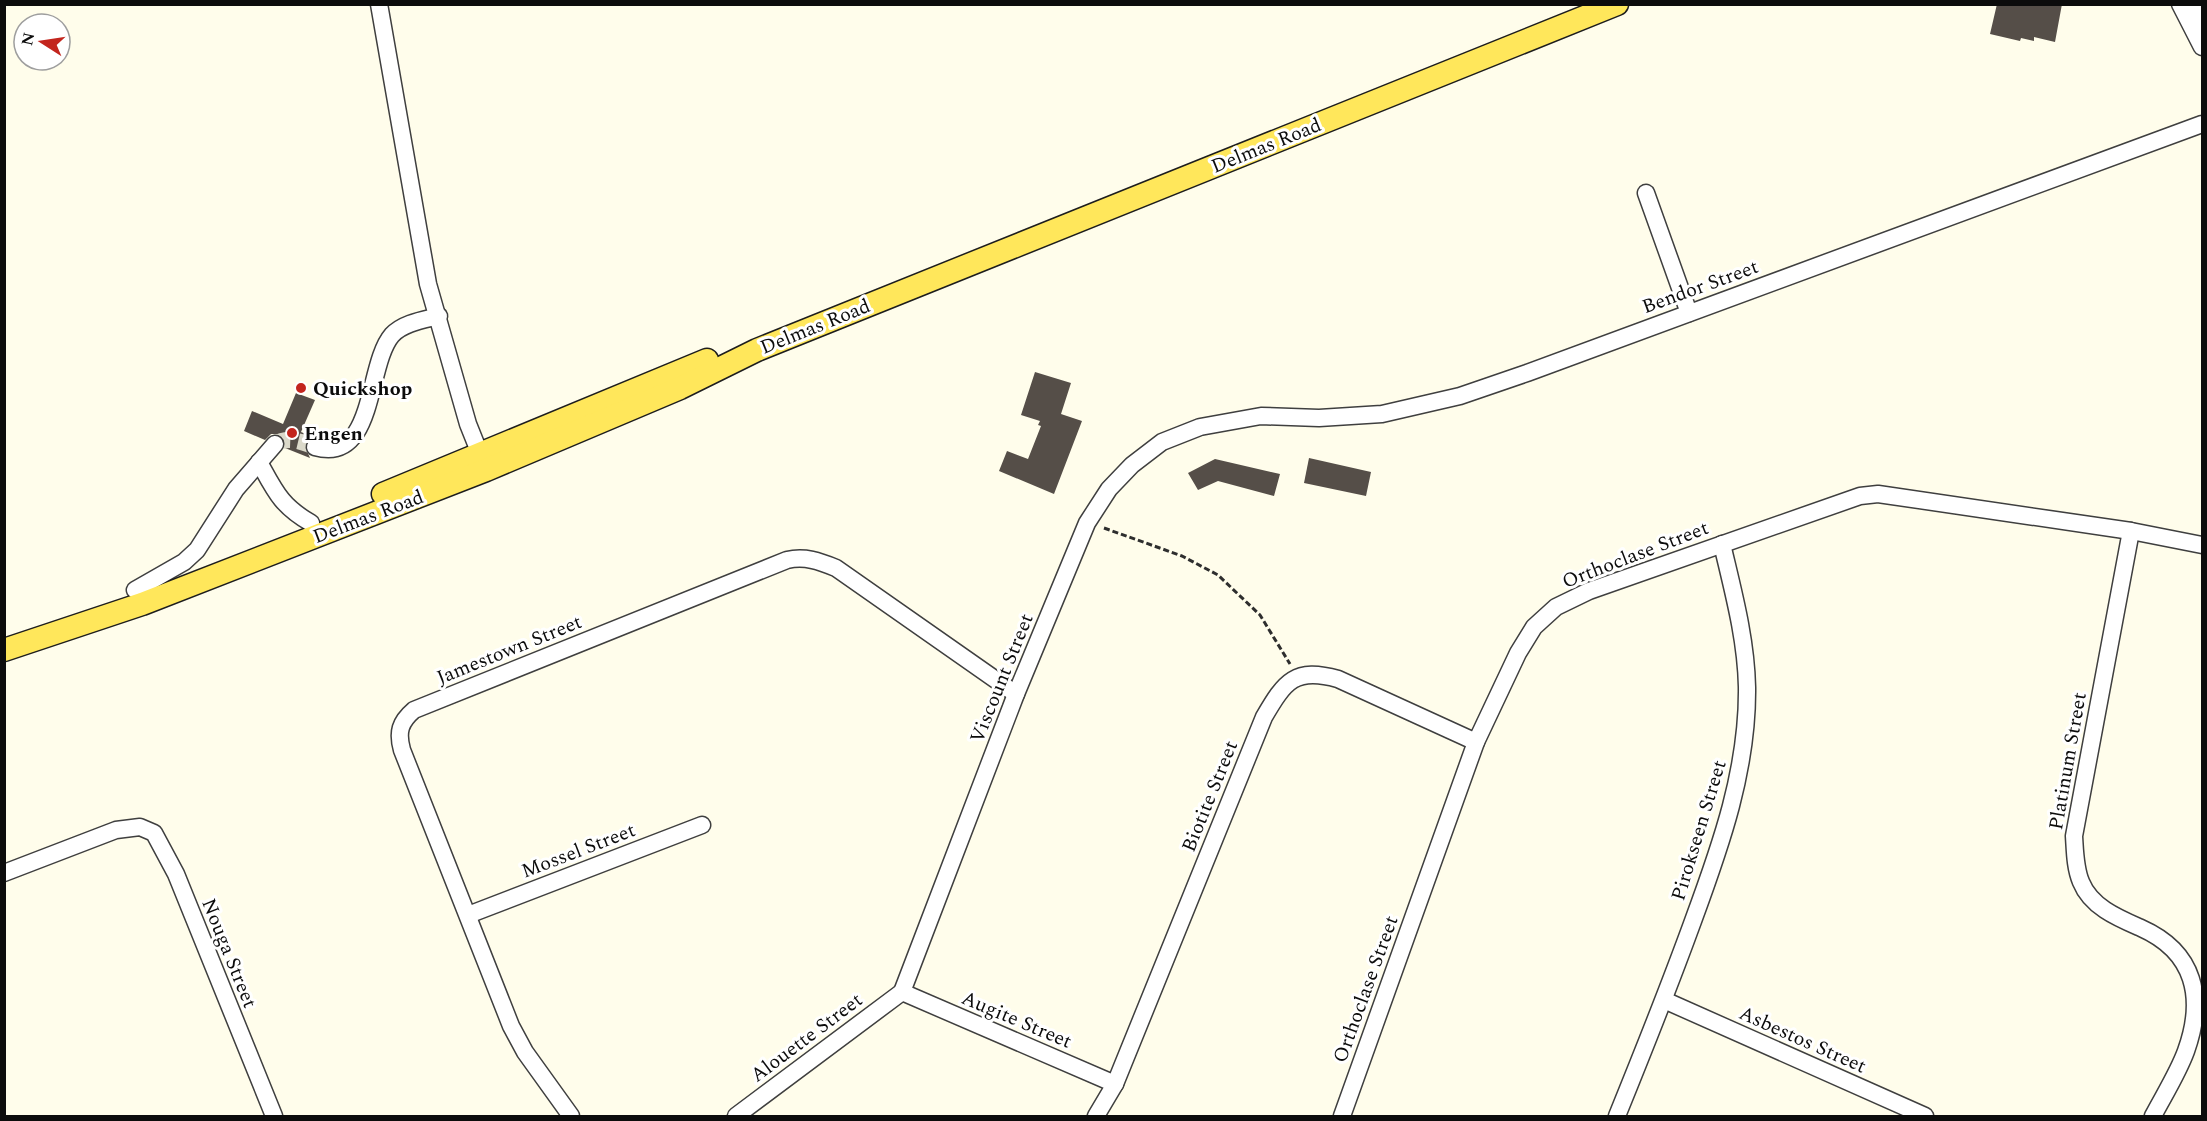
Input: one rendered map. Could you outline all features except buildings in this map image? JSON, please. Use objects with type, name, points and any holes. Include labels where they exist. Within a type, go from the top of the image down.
[{"type":"main road","name":"Delmas Road","points":[[9,648],[142,604],[484,462],[677,371],[766,338],[1143,188],[1593,4]]},
{"type":"main road","name":"Delmas Road","points":[[9,648],[135,590],[680,388],[757,350],[1617,4]]},
{"type":"street","points":[[379,4],[428,284],[468,424],[484,462]]},
{"type":"street","points":[[2180,4],[2202,47]]},
{"type":"street","points":[[2196,4],[2202,23]]},
{"type":"street","name":"Bendor Street","points":[[1200,427],[1261,416],[1319,418],[1382,414],[1460,396],[2202,124]]},
{"type":"street","points":[[1652,193],[1694,311]]},
{"type":"street","points":[[315,447],[333,449],[351,441],[372,394],[386,346],[392,335],[402,328],[439,316]]},
{"type":"street","name":"Viscount Street","points":[[902,992],[1016,694],[1087,523],[1109,489],[1132,465],[1162,442],[1200,427]]},
{"type":"street","points":[[135,590],[184,562],[197,550],[236,489],[275,444]]},
{"type":"street","points":[[259,462],[286,507],[311,523]]},
{"type":"street","name":"Orthoclase Street","points":[[1342,1116],[1476,742],[1518,653],[1534,627],[1557,607],[1589,591],[1722,544],[1860,496],[1878,494],[2131,531],[2202,545]]},
{"type":"street","name":"Platinum Street","points":[[2131,531],[2074,836],[2076,862],[2081,883],[2096,903],[2110,915],[2155,935],[2175,949],[2185,964],[2193,986],[2194,1021],[2186,1052],[2153,1116]]},
{"type":"street","name":"Pirokseen Street","points":[[1617,1116],[1664,1000],[1726,824],[1740,774],[1747,687],[1744,636],[1722,544]]},
{"type":"street","name":"Jamestown Street","points":[[571,1116],[517,1040],[402,750],[399,738],[405,717],[414,710],[787,560],[800,557],[816,560],[836,568],[1016,694]]},
{"type":"street","points":[[1297,676],[1318,673],[1338,679],[1476,742]]},
{"type":"street","name":"Biotite Street","points":[[1096,1116],[1115,1084],[1264,717],[1278,693],[1297,676]]},
{"type":"street","name":"Mossel Street","points":[[468,915],[702,825]]},
{"type":"street","name":"Nouga Street","points":[[4,873],[99,835],[127,828],[148,829],[154,833],[176,874],[274,1116]]},
{"type":"street","name":"Augite Street","points":[[902,992],[1115,1084]]},
{"type":"street","name":"Alouette Street","points":[[736,1116],[902,992]]},
{"type":"street","name":"Asbestos Street","points":[[1664,1000],[1925,1116]]},
{"type":"path","points":[[1087,523],[1182,556],[1218,575],[1260,615],[1297,676]]},
{"type":"tunnel","points":[[275,444],[290,440],[315,447]]},
{"type":"place","name":"Quickshop","points":[[301,388]]},
{"type":"place","name":"Engen","points":[[292,433]]}]
